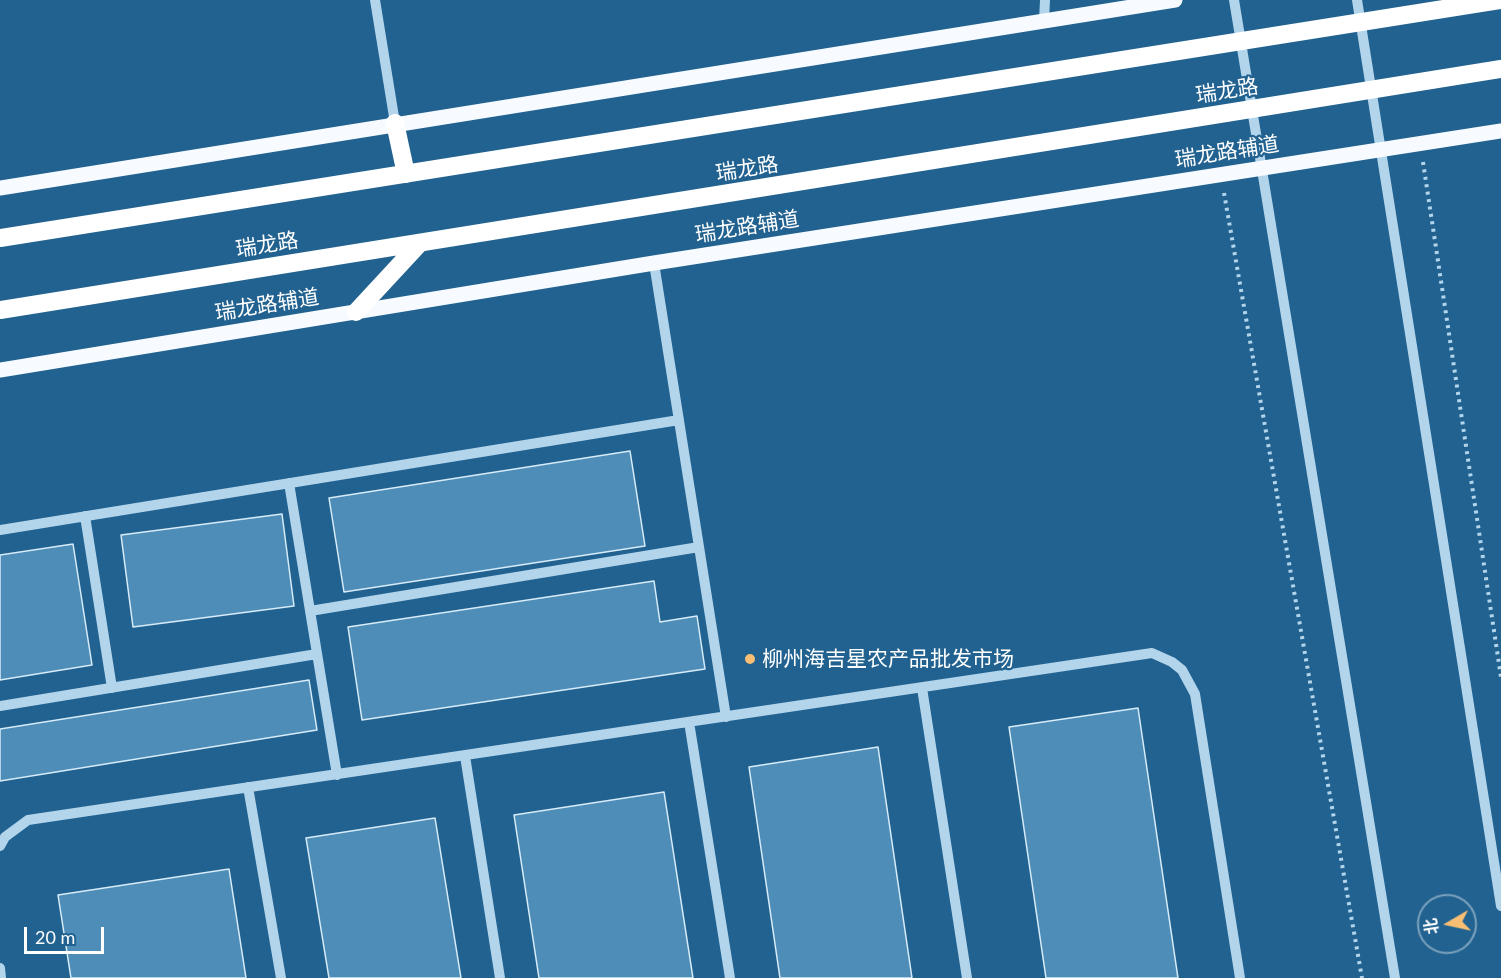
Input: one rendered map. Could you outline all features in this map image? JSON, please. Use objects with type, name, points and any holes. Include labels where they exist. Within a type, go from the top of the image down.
[{"type":"highway","points":[[0,238],[1500,0]]},
{"type":"highway","name":"瑞龙路","points":[[0,310],[1501,69]]},
{"type":"highway","points":[[395,123],[406,174]]},
{"type":"highway","points":[[356,312],[419,244]]},
{"type":"main road","points":[[0,188],[1175,0]]},
{"type":"main road","name":"瑞龙路辅道","points":[[0,370],[654,263],[1501,131]]},
{"type":"street","points":[[375,0],[395,123]]},
{"type":"street","points":[[1044,21],[1045,0]]},
{"type":"street","points":[[1234,0],[1395,978]]},
{"type":"street","points":[[1357,0],[1501,906]]},
{"type":"street","points":[[654,263],[726,717]]},
{"type":"street","points":[[0,530],[679,420]]},
{"type":"street","points":[[289,483],[337,775]]},
{"type":"street","points":[[85,516],[112,688]]},
{"type":"street","points":[[310,611],[699,547]]},
{"type":"street","points":[[0,846],[4,837],[28,820],[1152,653],[1172,662],[1182,670],[1195,694],[1240,978]]},
{"type":"street","points":[[0,706],[317,654]]},
{"type":"street","points":[[922,688],[967,978]]},
{"type":"street","points":[[689,722],[730,978]]},
{"type":"street","points":[[465,756],[500,978]]},
{"type":"street","points":[[248,788],[281,978]]},
{"type":"street","points":[[0,968],[1,978]]},
{"type":"path","points":[[1420,144],[1501,677]]},
{"type":"path","points":[[1221,174],[1362,978]]},
{"type":"building","points":[[630,451],[645,546],[344,592],[329,498]]},
{"type":"building","points":[[282,514],[294,606],[133,627],[121,535]]},
{"type":"building","points":[[73,544],[92,665],[0,680],[0,555]]},
{"type":"building","points":[[654,581],[660,622],[697,616],[705,669],[362,720],[348,627]]},
{"type":"building","points":[[309,680],[317,730],[0,781],[0,729]]},
{"type":"building","points":[[1138,708],[1178,978],[1046,978],[1009,727]]},
{"type":"building","points":[[878,747],[912,978],[780,978],[749,767]]},
{"type":"building","points":[[664,792],[693,978],[539,978],[514,815]]},
{"type":"building","points":[[435,818],[461,978],[329,978],[306,838]]},
{"type":"building","points":[[229,869],[246,978],[71,978],[58,895]]},
{"type":"place","name":"柳州海吉星农产品批发市场","points":[[750,659]]}]
